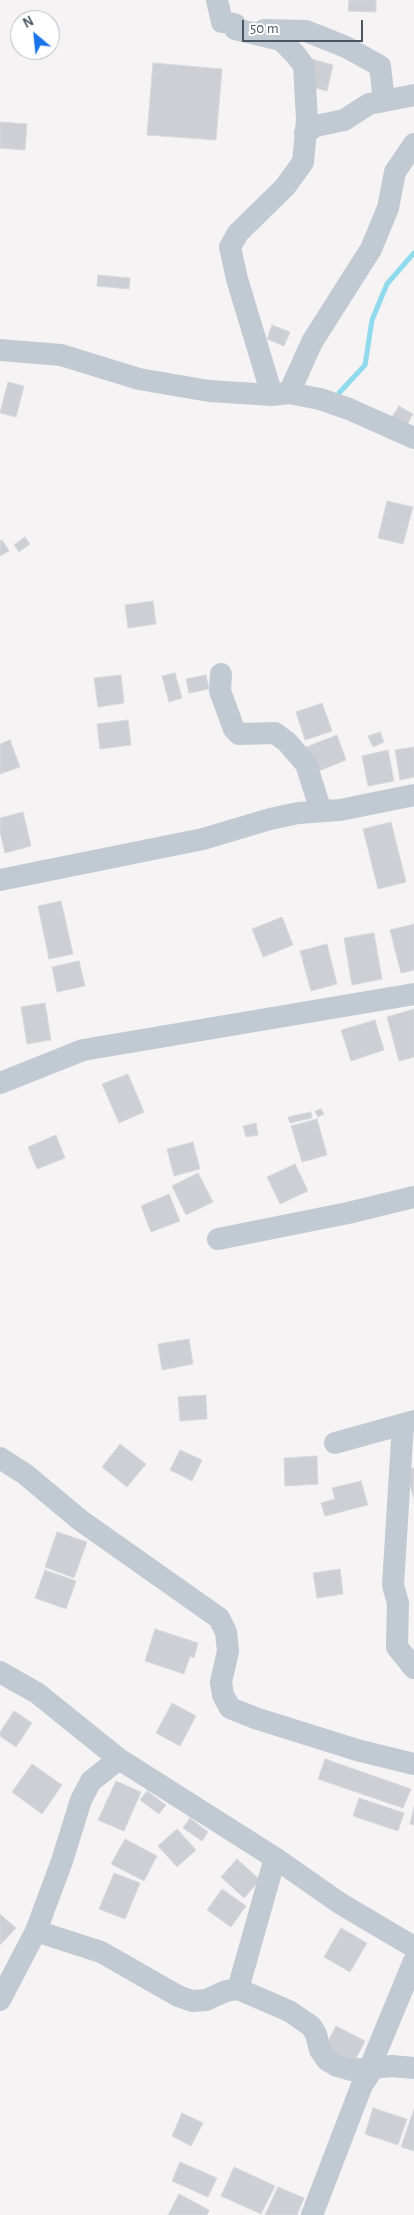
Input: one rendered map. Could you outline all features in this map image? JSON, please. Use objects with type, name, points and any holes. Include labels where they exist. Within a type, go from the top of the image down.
[{"type":"street","points":[[217,0],[222,22],[235,24],[235,29],[280,40]]},
{"type":"street","points":[[280,394],[237,279],[230,247],[238,233],[285,187],[303,162],[306,133],[304,66],[295,54],[280,40],[263,30],[306,31],[346,47],[380,66],[384,101]]},
{"type":"street","points":[[306,133],[316,126],[344,120],[369,104],[414,95]]},
{"type":"street","points":[[280,394],[371,249],[388,208],[395,172],[414,144]]},
{"type":"street","points":[[0,350],[60,355],[139,379],[209,392],[280,394],[320,399],[349,409],[414,438]]},
{"type":"street","points":[[221,674],[220,691],[234,729],[239,734],[275,733],[286,742],[306,764],[321,812]]},
{"type":"street","points":[[0,880],[203,839],[270,819],[340,810],[414,795]]},
{"type":"street","points":[[0,1083],[82,1050],[414,994]]},
{"type":"street","points":[[218,1239],[348,1213],[414,1197]]},
{"type":"street","points":[[335,1443],[409,1423],[393,1585],[398,1603],[397,1647],[414,1668]]},
{"type":"street","points":[[0,1458],[25,1474],[80,1520],[219,1618],[226,1632],[228,1651],[222,1682],[223,1696],[230,1708],[255,1718],[357,1750],[414,1764]]},
{"type":"street","points":[[0,1672],[37,1693],[119,1759],[275,1858],[342,1904],[414,1947]]},
{"type":"street","points":[[0,2000],[36,1931],[62,1861],[81,1800],[91,1781],[119,1759]]},
{"type":"street","points":[[238,1989],[275,1858]]},
{"type":"street","points":[[36,1931],[101,1952],[178,1996],[192,2001],[206,2000],[238,1989],[289,2012],[311,2026],[316,2034],[320,2050],[327,2060],[337,2066],[351,2070],[392,2066],[414,2068]]},
{"type":"street","points":[[312,2215],[362,2085],[372,2069],[373,2060],[414,1961]]},
{"type":"building","points":[[349,0],[376,0],[376,12],[348,11]]},
{"type":"building","points":[[312,59],[333,65],[327,91],[305,85]]},
{"type":"building","points":[[153,63],[222,69],[216,140],[147,135]]},
{"type":"building","points":[[0,122],[27,124],[25,150],[0,148]]},
{"type":"building","points":[[98,275],[130,278],[129,289],[97,286]]},
{"type":"building","points":[[272,325],[290,332],[284,346],[267,339]]},
{"type":"building","points":[[8,382],[24,386],[16,417],[0,413]]},
{"type":"building","points":[[399,406],[413,414],[407,425],[392,417]]},
{"type":"building","points":[[387,501],[413,507],[403,544],[378,538]]},
{"type":"building","points":[[25,537],[30,544],[19,552],[14,545]]},
{"type":"building","points":[[2,540],[9,551],[0,556],[0,541]]},
{"type":"building","points":[[153,601],[156,624],[128,628],[125,605]]},
{"type":"building","points":[[175,673],[182,698],[169,702],[162,676]]},
{"type":"building","points":[[121,675],[124,703],[98,707],[94,678]]},
{"type":"building","points":[[206,675],[209,689],[189,693],[186,679]]},
{"type":"building","points":[[322,703],[332,731],[305,740],[296,712]]},
{"type":"building","points":[[128,720],[131,745],[100,749],[97,724]]},
{"type":"building","points":[[380,732],[384,742],[373,747],[368,736]]},
{"type":"building","points":[[337,735],[346,760],[316,772],[306,747]]},
{"type":"building","points":[[10,740],[20,767],[0,774],[0,744]]},
{"type":"building","points":[[414,747],[414,777],[400,780],[395,750]]},
{"type":"building","points":[[388,750],[394,781],[368,786],[362,756]]},
{"type":"building","points":[[23,812],[31,846],[5,853],[0,832],[0,818]]},
{"type":"building","points":[[391,822],[406,882],[378,889],[363,829]]},
{"type":"building","points":[[61,901],[73,954],[49,959],[38,906]]},
{"type":"building","points":[[282,917],[293,945],[263,957],[252,929]]},
{"type":"building","points":[[414,924],[414,970],[401,973],[390,930]]},
{"type":"building","points":[[374,933],[382,979],[352,985],[344,938]]},
{"type":"building","points":[[327,944],[337,984],[311,991],[300,951]]},
{"type":"building","points":[[79,961],[85,986],[57,992],[52,967]]},
{"type":"building","points":[[45,1003],[51,1040],[27,1044],[21,1007]]},
{"type":"building","points":[[414,1009],[414,1057],[399,1061],[387,1017]]},
{"type":"building","points":[[375,1020],[384,1050],[351,1061],[341,1030]]},
{"type":"building","points":[[128,1074],[144,1112],[119,1123],[102,1084]]},
{"type":"building","points":[[321,1109],[324,1114],[318,1117],[315,1111]]},
{"type":"building","points":[[311,1112],[312,1118],[290,1123],[288,1117]]},
{"type":"building","points":[[317,1119],[327,1155],[302,1162],[291,1126]]},
{"type":"building","points":[[256,1123],[258,1135],[246,1137],[243,1126]]},
{"type":"building","points":[[56,1135],[65,1158],[37,1169],[28,1147]]},
{"type":"building","points":[[193,1142],[200,1169],[174,1176],[167,1149]]},
{"type":"building","points":[[295,1164],[308,1191],[280,1204],[267,1177]]},
{"type":"building","points":[[198,1173],[213,1202],[186,1215],[172,1186]]},
{"type":"building","points":[[169,1194],[180,1221],[151,1232],[141,1206]]},
{"type":"building","points":[[189,1339],[193,1364],[162,1370],[158,1344]]},
{"type":"building","points":[[206,1395],[207,1419],[180,1421],[178,1397]]},
{"type":"building","points":[[120,1444],[146,1464],[127,1487],[102,1467]]},
{"type":"building","points":[[180,1450],[202,1460],[192,1481],[170,1470]]},
{"type":"building","points":[[317,1456],[318,1484],[285,1486],[284,1458]]},
{"type":"building","points":[[414,1468],[414,1498],[405,1470]]},
{"type":"building","points":[[361,1481],[368,1505],[325,1516],[321,1503],[335,1499],[332,1488]]},
{"type":"building","points":[[57,1532],[87,1542],[74,1578],[45,1567]]},
{"type":"building","points":[[340,1569],[343,1594],[317,1598],[313,1573]]},
{"type":"building","points":[[45,1570],[76,1581],[66,1609],[35,1598]]},
{"type":"building","points":[[155,1629],[198,1643],[194,1658],[190,1656],[184,1674],[145,1661]]},
{"type":"building","points":[[172,1703],[196,1716],[180,1746],[156,1733]]},
{"type":"building","points":[[14,1711],[32,1723],[16,1747],[0,1736],[0,1732]]},
{"type":"building","points":[[325,1759],[411,1789],[403,1808],[318,1779]]},
{"type":"building","points":[[32,1764],[62,1785],[42,1814],[12,1792]]},
{"type":"building","points":[[116,1781],[141,1792],[124,1831],[98,1820]]},
{"type":"building","points":[[147,1791],[166,1805],[159,1814],[140,1800]]},
{"type":"building","points":[[359,1798],[404,1813],[398,1831],[353,1816]]},
{"type":"building","points":[[414,1807],[414,1825],[410,1824]]},
{"type":"building","points":[[190,1818],[208,1832],[202,1841],[183,1828]]},
{"type":"building","points":[[177,1829],[196,1850],[177,1867],[158,1846]]},
{"type":"building","points":[[125,1839],[157,1856],[144,1881],[111,1864]]},
{"type":"building","points":[[237,1859],[260,1880],[244,1898],[221,1877]]},
{"type":"building","points":[[114,1873],[140,1883],[125,1919],[99,1909]]},
{"type":"building","points":[[222,1889],[246,1906],[231,1927],[207,1910]]},
{"type":"building","points":[[0,1914],[16,1928],[0,1945]]},
{"type":"building","points":[[341,1928],[367,1943],[350,1972],[324,1957]]},
{"type":"building","points":[[336,2026],[365,2041],[352,2066],[323,2051]]},
{"type":"building","points":[[373,2108],[407,2119],[398,2145],[365,2134]]},
{"type":"building","points":[[414,2109],[414,2151],[401,2147]]},
{"type":"building","points":[[182,2113],[203,2123],[191,2146],[172,2136]]},
{"type":"building","points":[[180,2162],[217,2178],[208,2197],[172,2181]]},
{"type":"building","points":[[234,2167],[275,2186],[261,2214],[221,2196]]},
{"type":"building","points":[[278,2187],[304,2198],[297,2215],[265,2215]]},
{"type":"building","points":[[179,2194],[209,2210],[207,2215],[168,2215]]},
{"type":"waterway","points":[[336,400],[339,393],[365,365],[372,320],[387,284],[414,253]]}]
